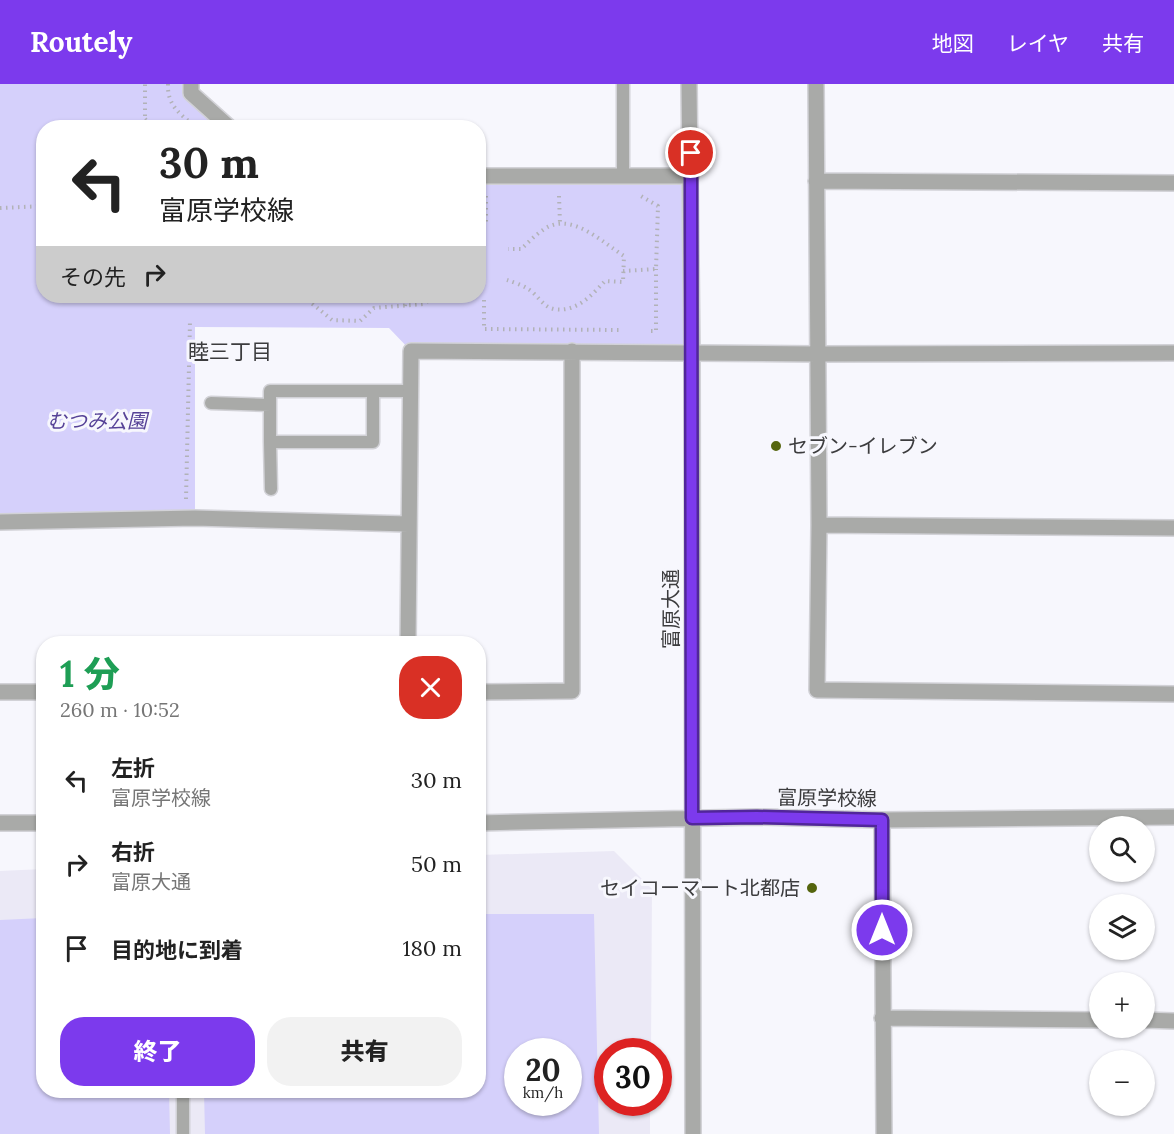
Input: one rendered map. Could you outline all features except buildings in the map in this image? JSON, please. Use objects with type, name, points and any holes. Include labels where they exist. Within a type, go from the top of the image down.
[{"type":"street","points":[[191,84],[191,93],[221,120]]},
{"type":"street","name":"富原大通","points":[[689,84],[692,176],[693,1134]]},
{"type":"street","points":[[816,84],[819,525],[817,690],[1174,694]]},
{"type":"street","points":[[486,176],[692,176]]},
{"type":"street","points":[[816,181],[1174,183]]},
{"type":"street","points":[[408,636],[411,351],[817,354],[1174,353]]},
{"type":"street","points":[[486,692],[572,692],[572,351]]},
{"type":"street","points":[[0,522],[195,518],[408,524]]},
{"type":"street","points":[[819,525],[1174,528]]},
{"type":"street","points":[[0,692],[36,692]]},
{"type":"street","name":"富原学校線","points":[[486,823],[757,817],[882,820],[1174,817]]},
{"type":"street","points":[[882,820],[884,1134]]},
{"type":"street","points":[[0,823],[36,823]]},
{"type":"street","points":[[882,1018],[1089,1020]]},
{"type":"street","points":[[1155,1020],[1174,1021]]},
{"type":"lane","points":[[623,84],[623,176]]},
{"type":"lane","points":[[271,489],[270,391],[410,391]]},
{"type":"lane","points":[[270,442],[373,442],[373,391]]},
{"type":"lane","points":[[211,403],[270,405]]},
{"type":"lane","points":[[183,1098],[183,1134]]},
{"type":"path","points":[[145,84],[145,119]]},
{"type":"path","points":[[486,223],[486,196],[496,196]]},
{"type":"path","points":[[549,196],[559,196],[560,223]]},
{"type":"path","points":[[641,196],[658,206],[656,331],[644,330]]},
{"type":"path","points":[[0,208],[36,206]]},
{"type":"path","points":[[507,280],[529,289],[539,300],[553,309],[573,307],[588,299],[605,281],[623,282],[624,256],[579,226],[560,223],[544,228],[521,249],[508,249]]},
{"type":"path","points":[[623,271],[656,269]]},
{"type":"path","points":[[311,303],[332,320],[360,321],[374,309],[425,303]]},
{"type":"path","points":[[484,303],[484,329],[621,330]]},
{"type":"path","points":[[186,503],[190,321]]},
{"type":"shaded area","points":[[614,851],[652,889],[651,1038],[594,1038],[594,1116],[650,1116],[650,1134],[0,1134],[0,871],[36,869],[36,1098],[486,1098],[486,855]]},
{"type":"green space","name":"むつみ公園","points":[[0,84],[191,84],[224,120],[36,120],[36,303],[486,303],[486,176],[691,176],[692,352],[411,351],[389,328],[195,327],[195,518],[0,521]]},
{"type":"green space","points":[[486,914],[594,914],[597,1038],[594,1038],[594,1116],[599,1116],[599,1134],[205,1134],[204,1098],[486,1098]]},
{"type":"green space","points":[[36,918],[36,1098],[169,1098],[170,1134],[0,1134],[0,920]]},
{"type":"place","name":"セブン-イレブン","points":[[776,446]]},
{"type":"place","name":"セイコーマート北都店","points":[[812,888]]},
{"type":"district","name":"睦三丁目","points":[[230,352]]},
{"type":"route","points":[[691,153],[692,818],[882,820],[882,930]]}]
